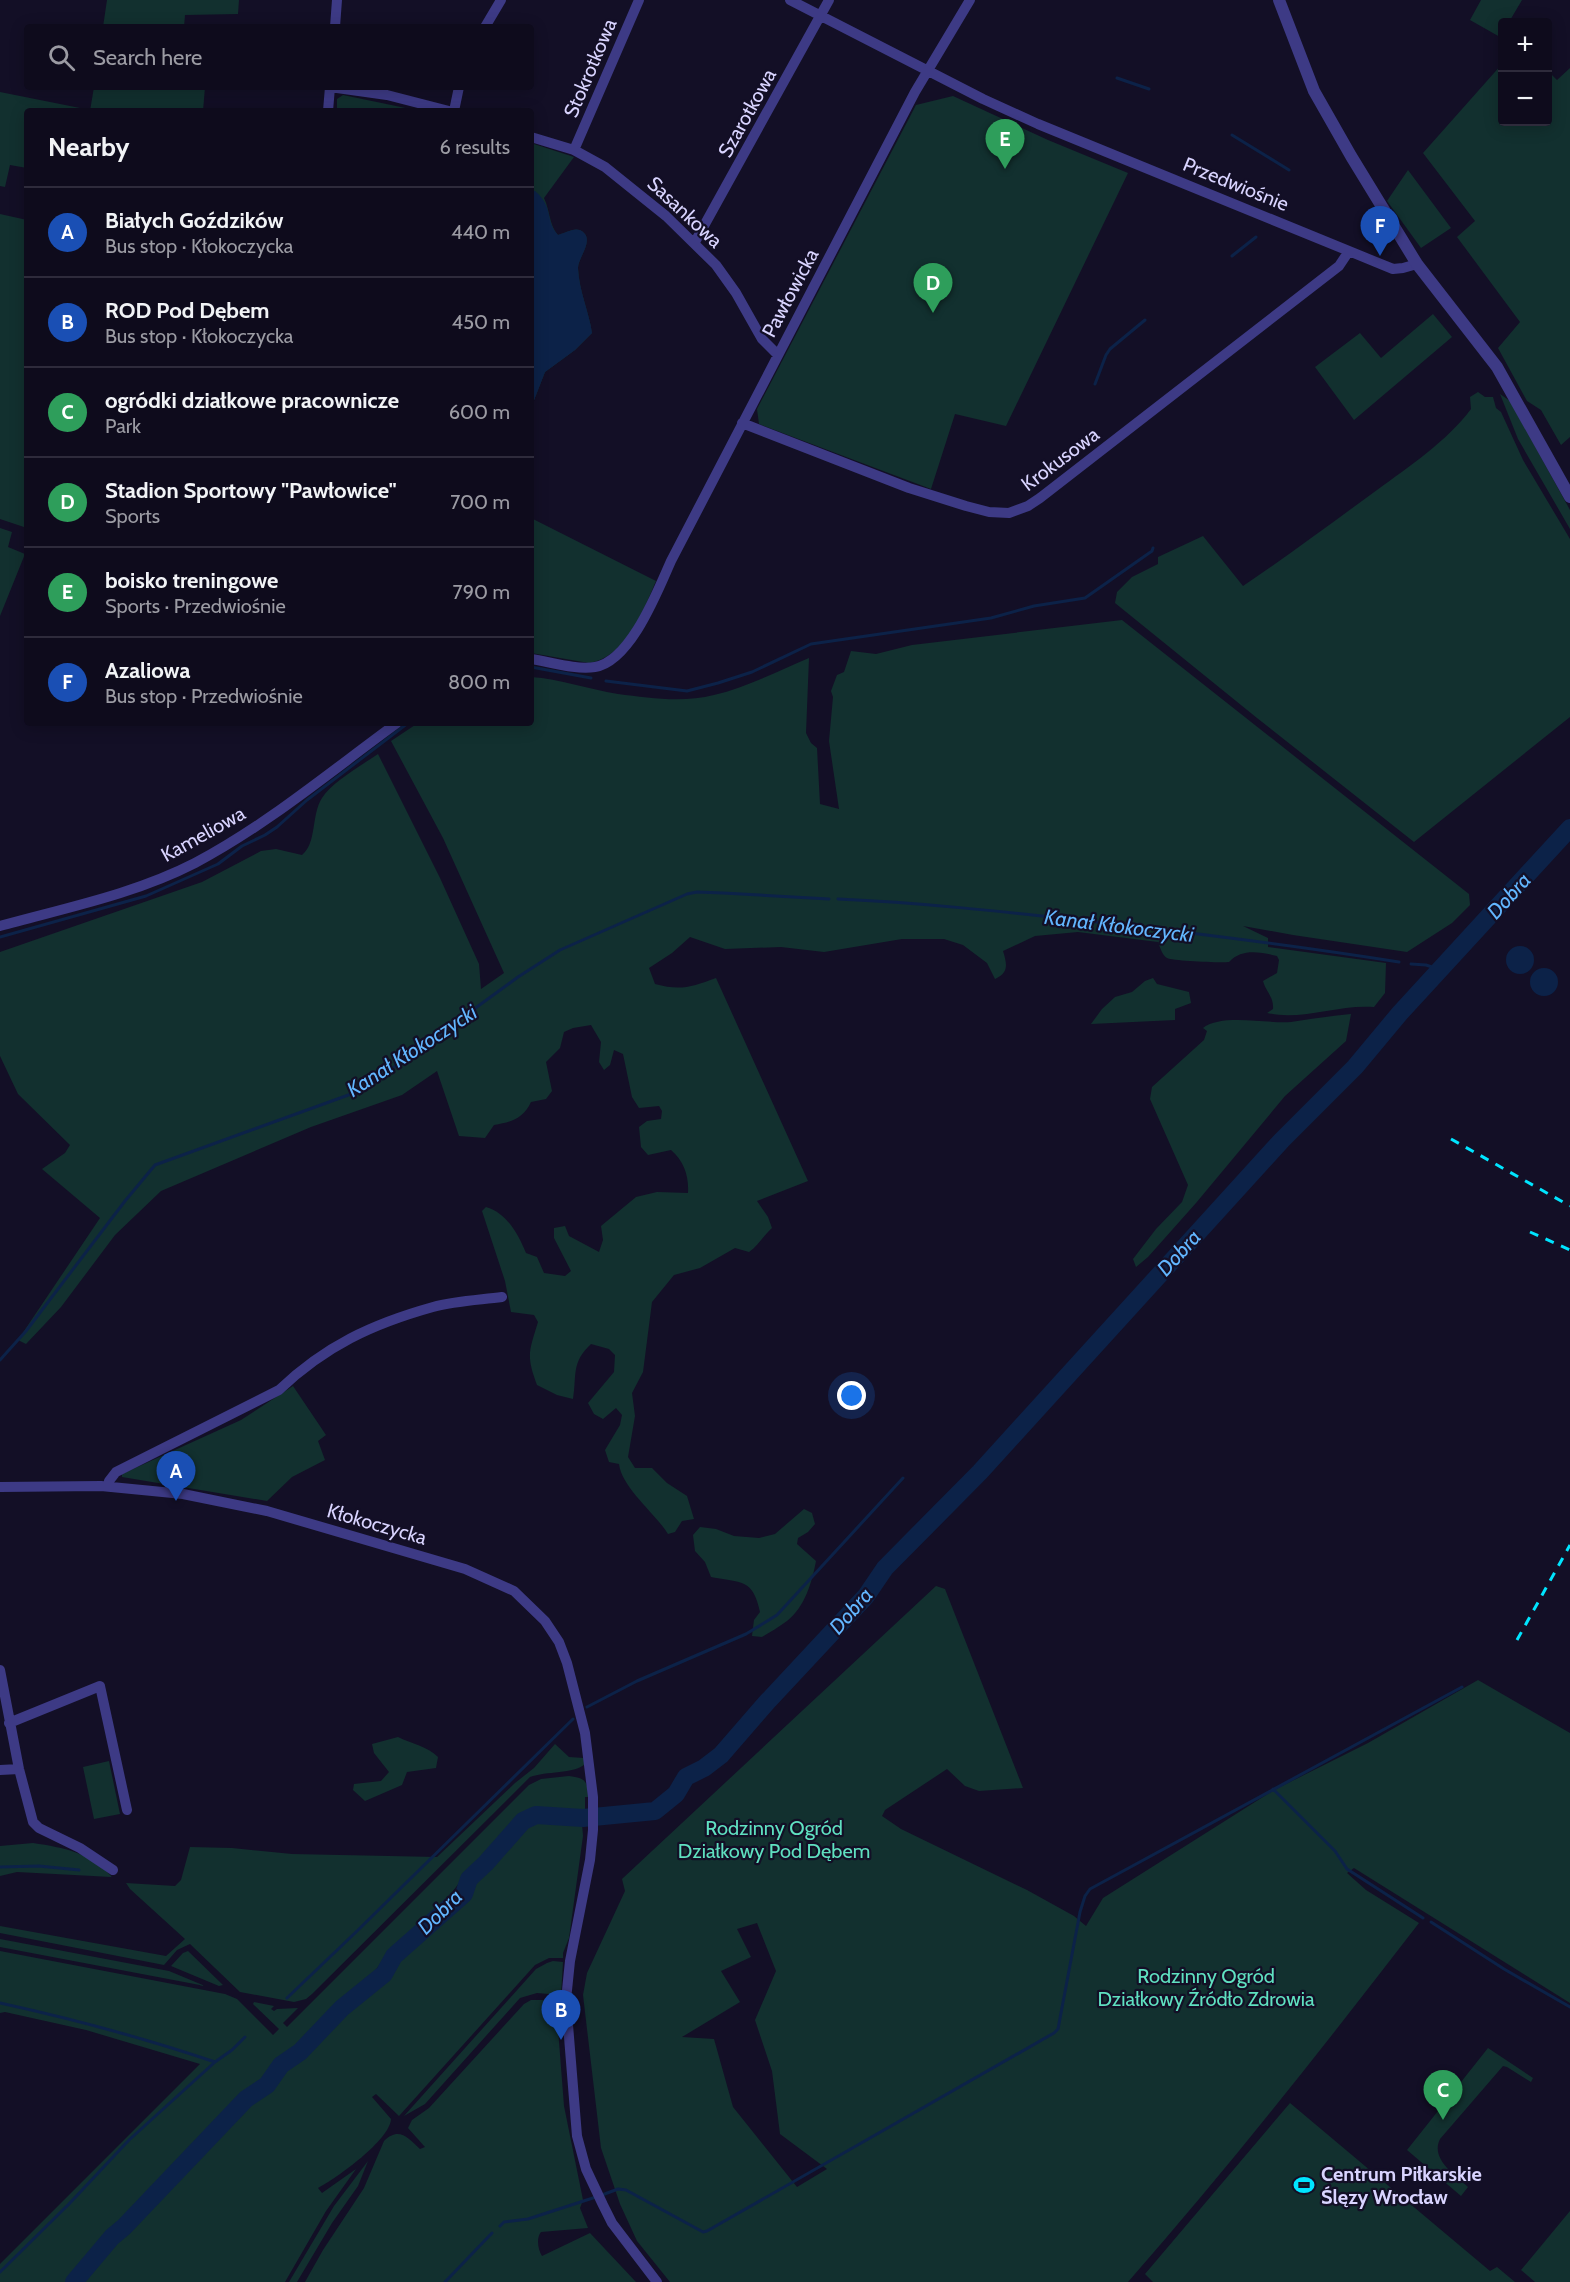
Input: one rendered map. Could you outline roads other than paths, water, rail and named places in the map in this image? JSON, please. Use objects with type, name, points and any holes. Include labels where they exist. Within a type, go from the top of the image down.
[{"type":"street","points":[[335,24],[337,0]]},
{"type":"street","points":[[487,24],[501,0]]},
{"type":"street","name":"Stokrotkowa","points":[[574,150],[639,0]]},
{"type":"street","name":"Przedwiośnie","points":[[790,0],[1038,124],[1393,269],[1417,264]]},
{"type":"street","name":"Szarotkowa","points":[[695,242],[829,0]]},
{"type":"street","name":"Pawłowicka","points":[[534,660],[572,666],[597,667],[608,662],[639,628],[742,423],[927,70],[970,0]]},
{"type":"street","points":[[1279,0],[1314,91],[1351,156],[1417,264],[1490,356],[1570,497]]},
{"type":"street","points":[[328,108],[330,90]]},
{"type":"street","points":[[351,90],[387,95],[437,108]]},
{"type":"street","points":[[455,108],[458,90]]},
{"type":"street","name":"Sasankowa","points":[[534,138],[574,150],[605,167],[695,242],[716,265],[736,293],[762,339],[778,355]]},
{"type":"street","name":"Krokusowa","points":[[742,423],[940,498],[990,512],[1019,510],[1040,498],[1224,357],[1339,266],[1349,251]]},
{"type":"street","name":"Kameliowa","points":[[0,926],[156,880],[193,864],[260,823],[393,726]]},
{"type":"street","points":[[108,1486],[116,1473],[279,1390],[300,1371],[346,1339],[434,1307],[502,1297]]},
{"type":"street","name":"Kłokoczycka","points":[[0,1487],[108,1486],[183,1494],[267,1511],[465,1569],[514,1591],[545,1620],[559,1642],[567,1663],[585,1733],[593,1797],[593,1830],[588,1874],[570,1961],[566,2000],[577,2136],[594,2188],[612,2223],[657,2282]]},
{"type":"street","points":[[0,1670],[9,1722],[33,1822],[39,1828],[80,1848],[113,1870]]},
{"type":"street","points":[[9,1722],[100,1686],[127,1810]]},
{"type":"street","points":[[0,1770],[19,1768]]},
{"type":"water","points":[[534,191],[545,203],[554,230],[558,235],[578,230],[584,233],[587,241],[578,268],[592,333],[575,350],[545,372],[534,400]]},
{"type":"water","points":[[1520,946],[1530,950],[1534,960],[1530,970],[1520,974],[1510,970],[1506,960],[1510,950]]},
{"type":"water","points":[[1544,968],[1554,972],[1558,982],[1554,992],[1544,996],[1534,992],[1530,982],[1534,972]]},
{"type":"waterway","points":[[1117,78],[1149,89]]},
{"type":"waterway","points":[[1232,135],[1289,170]]},
{"type":"waterway","points":[[1232,256],[1256,237]]},
{"type":"waterway","points":[[1095,384],[1110,349],[1145,320]]},
{"type":"waterway","points":[[606,681],[687,691],[752,672],[811,644],[991,618],[1034,606],[1085,598],[1152,551],[1153,548]]},
{"type":"waterway","points":[[534,668],[591,678]]},
{"type":"waterway","points":[[0,937],[146,896],[218,864],[242,846],[277,827],[307,800],[404,726]]},
{"type":"waterway","name":"Dobra","points":[[74,2282],[112,2237],[246,2099],[267,2085],[281,2065],[300,2052],[342,2008],[384,1974],[394,1956],[464,1894],[469,1879],[523,1821],[536,1815],[583,1818],[655,1811],[676,1794],[686,1777],[704,1768],[721,1755],[866,1596],[885,1568],[980,1472],[1282,1140],[1355,1067],[1400,1013],[1570,828]]},
{"type":"waterway","name":"Kanał Kłokoczycki","points":[[0,1360],[26,1331],[155,1165],[354,1093],[371,1084],[518,977],[560,950],[687,894],[697,892],[829,899]]},
{"type":"waterway","name":"Kanał Kłokoczycki","points":[[838,899],[942,906],[1115,924],[1399,962]]},
{"type":"waterway","name":"Kanał Kłokoczycki","points":[[1411,964],[1426,965],[1441,970]]},
{"type":"waterway","points":[[587,1707],[637,1681],[746,1634],[777,1615],[903,1478]]},
{"type":"waterway","points":[[602,2195],[618,2189],[626,2190],[703,2232],[707,2231],[1054,2033],[1058,2029],[1080,1912],[1090,1889],[1462,1687]]},
{"type":"waterway","points":[[287,1998],[573,1719]]},
{"type":"waterway","points":[[1273,1789],[1335,1851],[1347,1869],[1423,1918]]},
{"type":"waterway","points":[[0,1867],[39,1866],[79,1870]]},
{"type":"waterway","points":[[1431,1922],[1504,1969],[1570,2007]]},
{"type":"waterway","points":[[0,2003],[108,2029],[215,2062],[129,2140],[69,2204],[0,2272]]},
{"type":"waterway","points":[[215,2062],[245,2037]]},
{"type":"waterway","points":[[500,2226],[504,2222],[528,2219],[596,2197]]},
{"type":"waterway","points":[[445,2282],[492,2233]]},
{"type":"railway","points":[[1451,1139],[1570,1206]]},
{"type":"railway","points":[[1530,1232],[1570,1250]]},
{"type":"railway","points":[[1517,1640],[1570,1545]]},
{"type":"place","name":"boisko treningowe","points":[[1005,169]]},
{"type":"place","name":"Azaliowa","points":[[1380,256]]},
{"type":"place","name":"Stadion Sportowy \"Pawłowice\"","points":[[933,313]]},
{"type":"place","name":"Białych Goździków","points":[[176,1501]]},
{"type":"place","name":"ROD Pod Dębem","points":[[561,2040]]},
{"type":"place","name":"ogródki działkowe pracownicze","points":[[1443,2120]]},
{"type":"place","name":"Centrum Piłkarskie Ślęzy Wrocław","points":[[1304,2185]]},
{"type":"park label","name":"Rodzinny Ogród Działkowy Pod Dębem","points":[[774,1840]]},
{"type":"park label","name":"Rodzinny Ogród Działkowy Źródło Zdrowia","points":[[1206,1988]]}]
